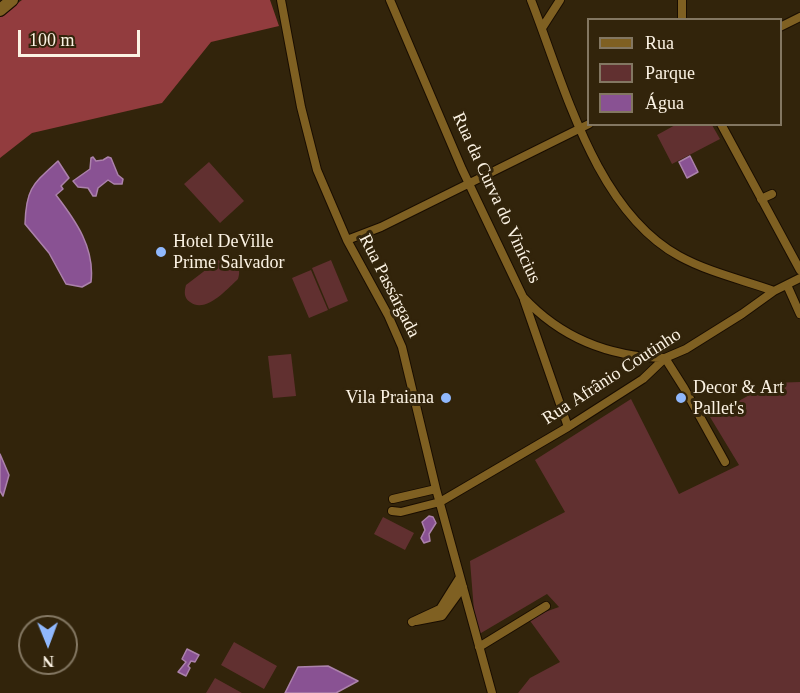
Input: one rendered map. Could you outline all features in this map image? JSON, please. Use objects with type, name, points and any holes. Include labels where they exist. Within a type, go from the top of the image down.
[{"type":"main road","points":[[0,10],[12,0]]},
{"type":"street","name":"Rua Passárgada","points":[[281,0],[312,154],[326,194],[347,240],[399,338],[436,489],[492,693]]},
{"type":"street","name":"Rua da Curva do Vinícius","points":[[390,0],[469,184],[523,297],[548,320],[597,347],[627,356],[665,358]]},
{"type":"street","points":[[531,0],[580,129],[606,180],[618,198],[650,234],[664,246],[695,263],[774,291]]},
{"type":"street","points":[[542,28],[560,0]]},
{"type":"street","points":[[682,0],[682,18]]},
{"type":"street","points":[[782,26],[800,17]]},
{"type":"street","points":[[347,240],[381,227],[587,125]]},
{"type":"street","points":[[722,126],[800,270]]},
{"type":"street","points":[[761,199],[772,194]]},
{"type":"street","name":"Rua Afrânio Coutinho","points":[[392,512],[401,512],[440,502],[568,427],[643,379],[665,358],[686,349],[774,291],[800,278]]},
{"type":"street","points":[[787,285],[800,314]]},
{"type":"street","points":[[523,297],[568,427]]},
{"type":"street","points":[[665,358],[680,380],[725,462]]},
{"type":"street","points":[[393,499],[436,489]]},
{"type":"street","points":[[460,577],[440,609],[412,622],[442,616],[463,587]]},
{"type":"street","points":[[479,647],[546,606]]},
{"type":"green space","points":[[673,126],[713,126],[720,139],[672,164],[657,135]]},
{"type":"green space","points":[[209,162],[244,201],[220,223],[184,184]]},
{"type":"green space","points":[[225,258],[237,265],[238,279],[209,303],[196,305],[190,302],[185,295],[186,285],[220,259]]},
{"type":"green space","points":[[331,260],[348,301],[329,309],[312,268]]},
{"type":"green space","points":[[311,270],[328,310],[309,318],[292,278]]},
{"type":"green space","points":[[291,354],[296,396],[273,398],[268,356]]},
{"type":"green space","points":[[800,382],[800,693],[518,693],[530,678],[560,662],[528,618],[559,607],[547,594],[476,636],[470,561],[565,512],[535,460],[631,399],[679,494],[739,465],[710,417],[771,383]]},
{"type":"green space","points":[[383,517],[414,533],[405,550],[374,534]]},
{"type":"green space","points":[[234,642],[277,666],[264,689],[221,665]]},
{"type":"green space","points":[[215,678],[242,693],[206,693]]},
{"type":"shaded area","points":[[22,0],[270,0],[279,26],[211,42],[162,103],[32,133],[0,158],[0,16]]},
{"type":"water","points":[[690,156],[698,172],[687,178],[679,162]]},
{"type":"water","points":[[93,157],[96,161],[111,158],[118,175],[123,179],[122,184],[114,184],[108,180],[98,188],[96,196],[93,196],[88,188],[78,187],[73,181],[90,169]]},
{"type":"water","points":[[58,161],[69,178],[61,186],[63,189],[56,195],[83,236],[90,258],[91,282],[82,287],[66,284],[49,253],[25,224],[27,202],[32,188],[42,175]]},
{"type":"water","points":[[0,454],[9,475],[3,496],[0,491]]},
{"type":"water","points":[[429,516],[433,517],[436,523],[429,534],[430,541],[424,543],[421,538],[425,530],[422,522]]},
{"type":"water","points":[[187,649],[199,655],[195,662],[191,661],[186,676],[178,672],[186,662],[182,659]]},
{"type":"water","points":[[328,666],[358,681],[336,693],[285,693],[298,667]]},
{"type":"place","name":"Hotel DeVille Prime Salvador","points":[[161,252]]},
{"type":"place","name":"Vila Praiana","points":[[446,398]]},
{"type":"place","name":"Decor & Art Pallet's","points":[[681,398]]}]
